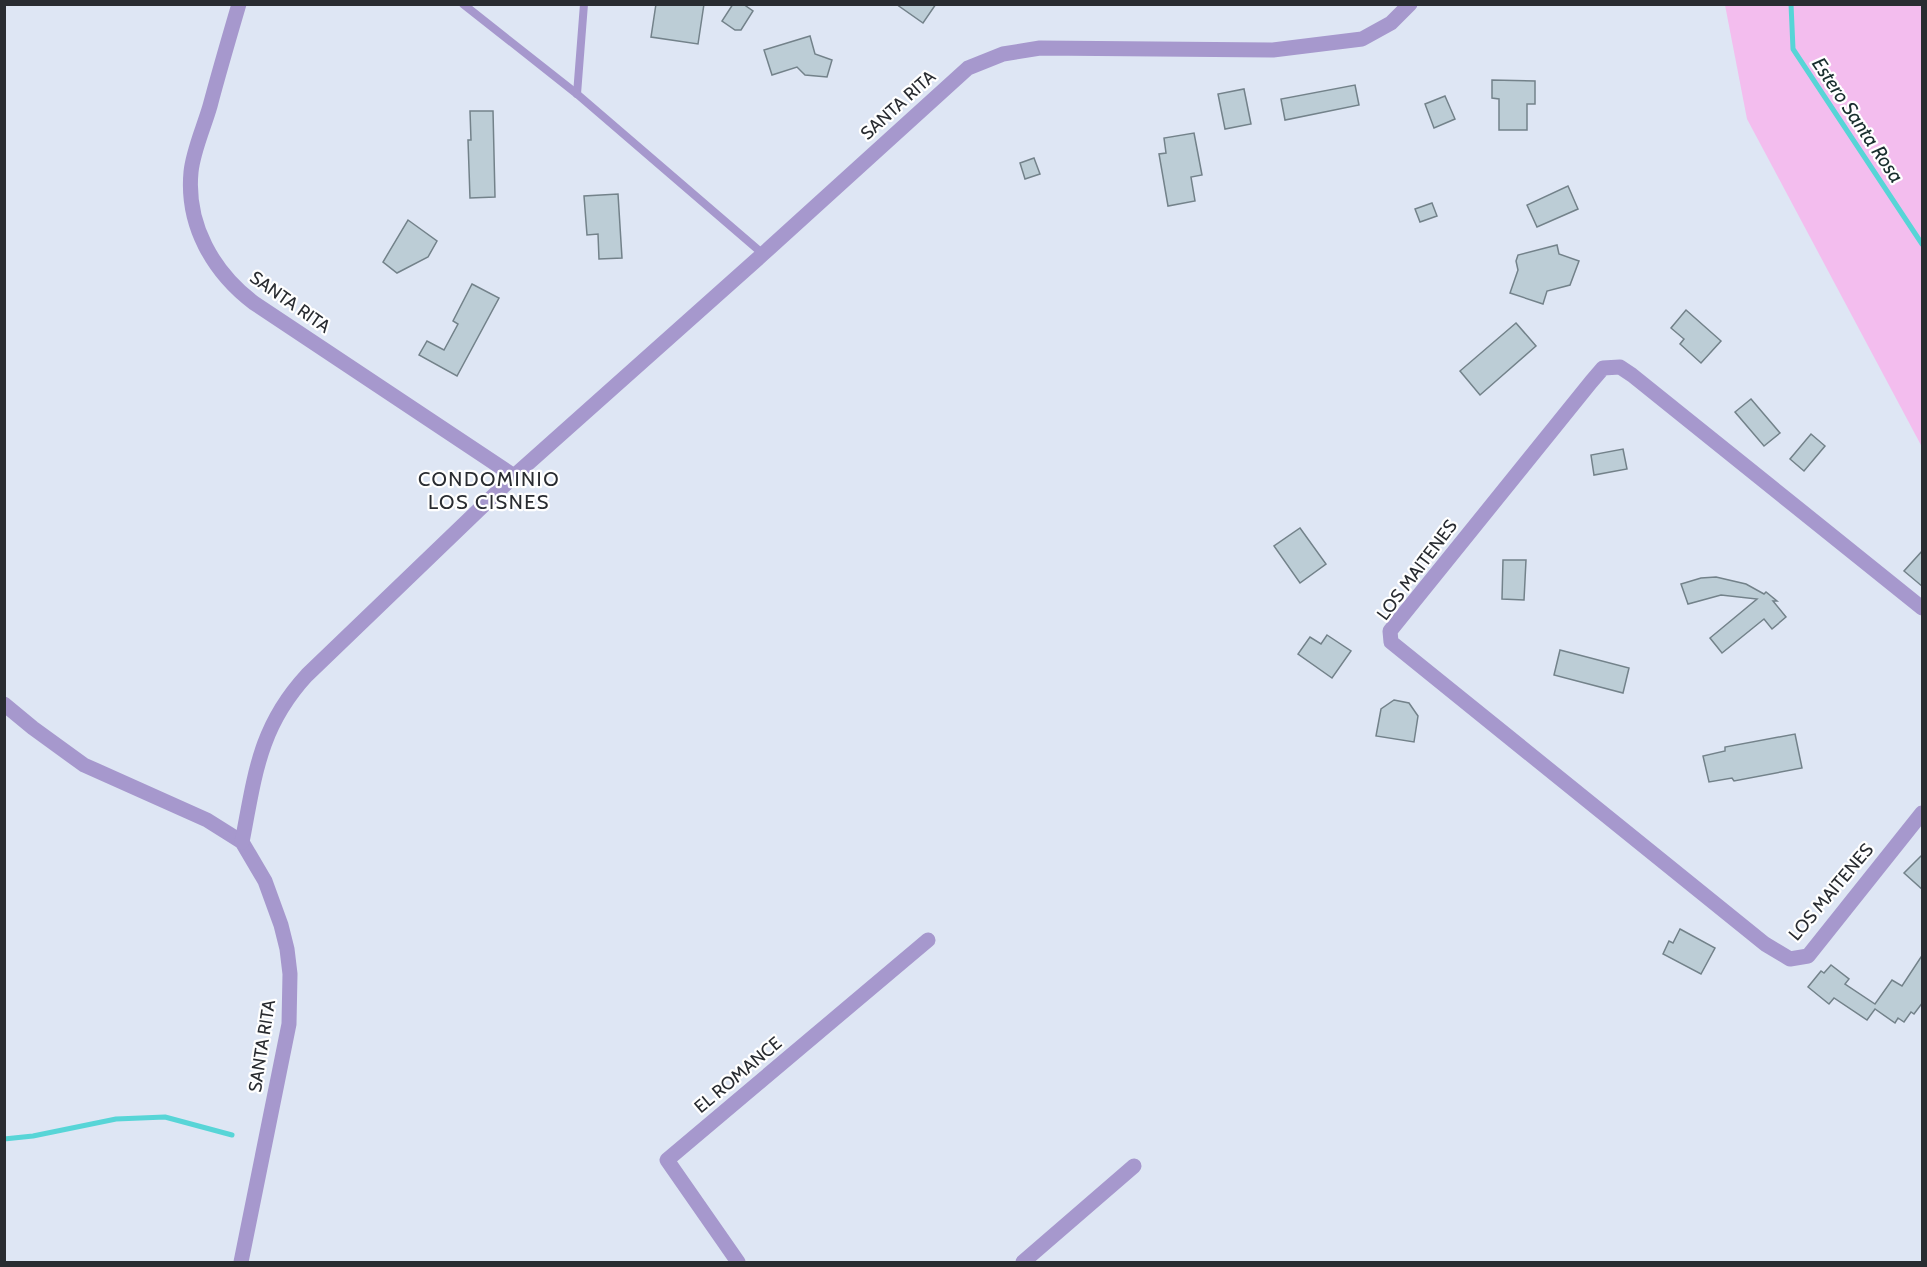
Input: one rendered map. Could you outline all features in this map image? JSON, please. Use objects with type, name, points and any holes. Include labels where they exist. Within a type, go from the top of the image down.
[{"type":"street","name":"SANTA RITA","points":[[239,4],[191,170],[195,218],[199,233],[215,264],[239,292],[254,303],[514,476]]},
{"type":"street","name":"SANTA RITA","points":[[243,842],[260,754],[267,735],[285,702],[308,675],[514,476],[764,254],[968,68],[985,60],[1022,50],[1040,48],[1273,50],[1362,39],[1391,23],[1410,4]]},
{"type":"street","name":"LOS MAITENES","points":[[1923,608],[1642,382],[1620,367],[1603,368],[1390,631],[1391,642],[1765,944],[1790,959],[1808,956],[1923,813]]},
{"type":"street","name":"SANTA RITA","points":[[4,704],[84,765],[207,820],[243,842],[266,881],[287,949],[289,1024],[241,1263]]},
{"type":"street","name":"EL ROMANCE","points":[[738,1263],[667,1160],[928,940]]},
{"type":"street","points":[[1023,1263],[1134,1166]]},
{"type":"lane","points":[[463,4],[577,94],[764,254]]},
{"type":"lane","points":[[577,94],[584,4]]},
{"type":"shaded area","points":[[1725,5],[1922,5],[1922,447],[1747,119]]},
{"type":"building","points":[[656,4],[704,4],[698,44],[651,37]]},
{"type":"building","points":[[733,4],[743,4],[753,11],[741,30],[735,30],[722,21]]},
{"type":"building","points":[[896,4],[936,4],[923,23]]},
{"type":"building","points":[[810,36],[815,54],[832,60],[827,77],[805,75],[797,67],[772,75],[764,50]]},
{"type":"building","points":[[1492,80],[1535,81],[1535,104],[1527,104],[1527,130],[1499,130],[1499,99],[1492,98]]},
{"type":"building","points":[[1355,85],[1359,105],[1285,120],[1281,99]]},
{"type":"building","points":[[1244,89],[1251,124],[1225,129],[1218,94]]},
{"type":"building","points":[[1445,96],[1455,119],[1434,128],[1425,104]]},
{"type":"building","points":[[470,111],[493,111],[495,197],[470,198],[468,140],[471,140]]},
{"type":"building","points":[[1194,133],[1202,175],[1191,177],[1195,201],[1168,206],[1159,154],[1166,153],[1164,138]]},
{"type":"building","points":[[1034,158],[1040,174],[1025,179],[1020,163]]},
{"type":"building","points":[[1568,186],[1578,209],[1537,227],[1527,205]]},
{"type":"building","points":[[618,194],[622,258],[599,259],[598,234],[587,235],[584,196]]},
{"type":"building","points":[[1432,203],[1437,216],[1420,222],[1415,209]]},
{"type":"building","points":[[408,220],[437,241],[428,257],[397,273],[383,262]]},
{"type":"building","points":[[1557,245],[1559,254],[1579,261],[1570,285],[1547,291],[1543,304],[1510,293],[1518,270],[1516,261],[1518,255]]},
{"type":"building","points":[[472,284],[499,298],[457,376],[419,355],[427,341],[444,350],[458,324],[453,321]]},
{"type":"building","points":[[1686,310],[1721,341],[1701,363],[1680,344],[1684,339],[1671,328]]},
{"type":"building","points":[[1516,323],[1536,346],[1480,395],[1460,371]]},
{"type":"building","points":[[1751,399],[1780,433],[1764,446],[1735,412]]},
{"type":"building","points":[[1811,434],[1825,446],[1804,471],[1790,459]]},
{"type":"building","points":[[1623,449],[1627,469],[1594,475],[1591,455]]},
{"type":"building","points":[[1300,528],[1326,564],[1300,583],[1274,546]]},
{"type":"building","points":[[1923,550],[1923,587],[1904,571]]},
{"type":"building","points":[[1503,560],[1526,560],[1524,600],[1502,599]]},
{"type":"building","points":[[1716,577],[1746,584],[1764,594],[1766,592],[1777,601],[1773,601],[1786,617],[1772,629],[1764,619],[1722,653],[1710,638],[1757,599],[1721,595],[1688,604],[1681,584],[1701,578]]},
{"type":"building","points":[[1327,635],[1351,651],[1332,678],[1298,654],[1310,637],[1321,644]]},
{"type":"building","points":[[1560,650],[1629,668],[1623,693],[1554,675]]},
{"type":"building","points":[[1394,700],[1409,703],[1418,716],[1414,742],[1376,736],[1381,709]]},
{"type":"building","points":[[1795,734],[1802,768],[1734,781],[1732,778],[1709,782],[1703,756],[1725,751],[1725,747]]},
{"type":"building","points":[[1923,854],[1923,890],[1904,873]]},
{"type":"building","points":[[1680,929],[1715,948],[1701,974],[1663,954],[1669,941],[1673,943]]},
{"type":"building","points":[[1923,954],[1923,1002],[1914,1014],[1911,1012],[1904,1022],[1898,1018],[1895,1023],[1875,1009],[1867,1020],[1834,998],[1829,1004],[1808,987],[1821,971],[1824,973],[1831,965],[1849,979],[1845,984],[1875,1004],[1892,980],[1902,986]]},
{"type":"waterway","name":"Estero Santa Rosa","points":[[1791,4],[1793,49],[1922,244]]},
{"type":"waterway","points":[[4,1139],[33,1136],[116,1119],[165,1117],[232,1135]]},
{"type":"district","name":"CONDOMINIO LOS CISNES","points":[[489,490]]}]
